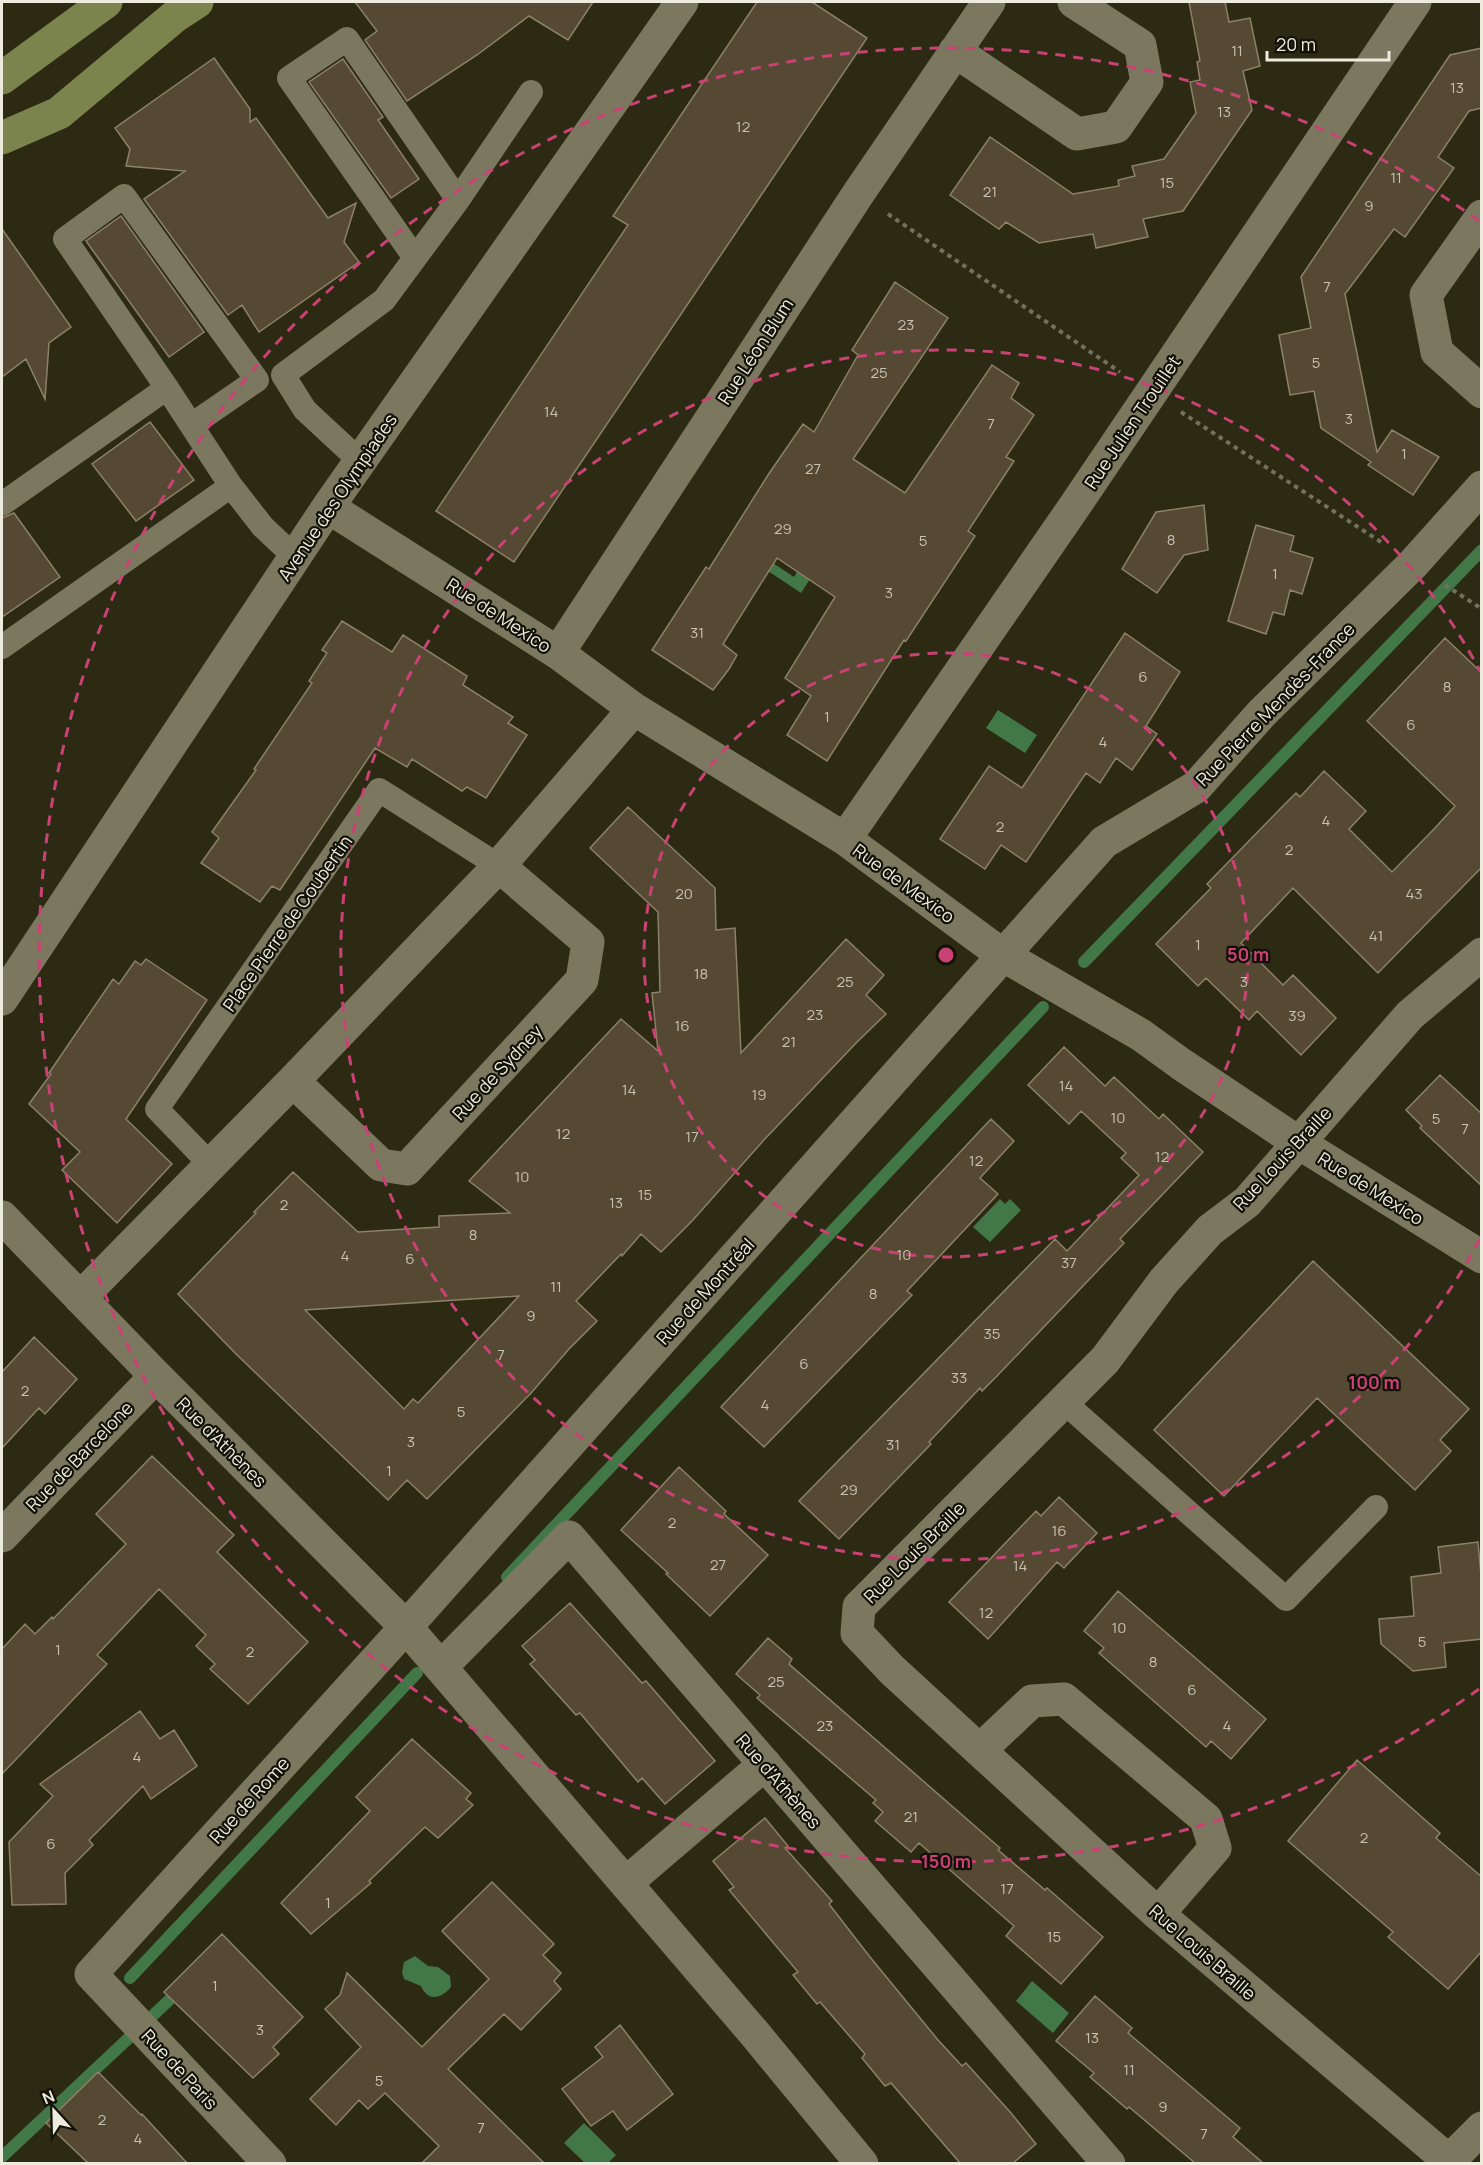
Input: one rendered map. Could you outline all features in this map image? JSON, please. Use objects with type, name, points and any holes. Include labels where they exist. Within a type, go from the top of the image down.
[{"type":"main road","points":[[2,78],[106,2]]},
{"type":"main road","points":[[2,138],[59,113],[174,17],[197,2]]},
{"type":"street","name":"Avenue des Olympiades","points":[[2,999],[328,507],[682,2]]},
{"type":"street","name":"Rue Léon Blum","points":[[558,653],[858,194],[989,2]]},
{"type":"street","points":[[955,51],[1077,135],[1116,127],[1147,82],[1140,45],[1074,2]]},
{"type":"street","name":"Rue Julien Trouillet","points":[[845,839],[1072,510],[1415,2]]},
{"type":"street","points":[[1482,216],[1426,295],[1437,352],[1482,392]]},
{"type":"street","name":"Rue Pierre Mendès-France","points":[[1004,956],[1104,842],[1196,787],[1262,714],[1413,564],[1482,487]]},
{"type":"street","name":"Rue de Mexico","points":[[328,507],[558,653],[634,709],[845,839],[1004,956],[1141,1035],[1299,1143],[1482,1257]]},
{"type":"street","points":[[80,1298],[293,1081],[499,866],[634,709]]},
{"type":"street","name":"Rue de Sydney","points":[[293,1081],[381,1165],[407,1169],[582,980],[588,942],[499,866]]},
{"type":"street","name":"Rue Louis Braille","points":[[1448,2162],[1158,1914],[892,1670],[857,1633],[859,1607],[1105,1360],[1164,1281],[1210,1230],[1247,1202],[1410,1015],[1482,954]]},
{"type":"street","name":"Rue de Montréal","points":[[406,1627],[1004,956]]},
{"type":"street","name":"Rue d'Athènes","points":[[2,1217],[156,1376],[406,1627],[762,2042],[862,2163]]},
{"type":"street","name":"Rue de Barcelone","points":[[2,1536],[156,1376]]},
{"type":"street","name":"Rue d'Athènes","points":[[441,1667],[569,1536],[765,1764],[1095,2158]]},
{"type":"street","name":"Rue de Rome","points":[[91,1974],[406,1627]]},
{"type":"street","points":[[980,1750],[1032,1701],[1064,1699],[1206,1819],[1215,1848],[1158,1914]]},
{"type":"street","points":[[626,1883],[765,1764]]},
{"type":"street","name":"Rue de Paris","points":[[91,1974],[270,2163]]},
{"type":"street","points":[[1448,2162],[1482,2128]]},
{"type":"lane","points":[[415,258],[289,78],[347,39],[458,200]]},
{"type":"lane","points":[[193,424],[257,380],[283,375],[384,300],[458,200],[531,92]]},
{"type":"lane","points":[[257,380],[124,196],[65,239],[193,424],[231,486],[263,527],[295,557]]},
{"type":"lane","points":[[283,375],[305,410],[360,461]]},
{"type":"lane","points":[[2,504],[167,388]]},
{"type":"lane","points":[[2,646],[231,486]]},
{"type":"lane","name":"Place Pierre de Coubertin","points":[[211,1164],[157,1109],[379,790],[499,866]]},
{"type":"lane","points":[[1064,1402],[1286,1599],[1376,1507]]},
{"type":"shaded area","points":[[758,553],[794,577],[808,554],[821,562],[801,593],[753,561]]},
{"type":"shaded area","points":[[998,710],[1037,735],[1025,753],[986,728]]},
{"type":"shaded area","points":[[1000,1199],[1005,1204],[1010,1199],[1021,1210],[990,1242],[973,1227]]},
{"type":"shaded area","points":[[415,1956],[428,1966],[438,1967],[450,1976],[451,1987],[439,1996],[431,1997],[421,1986],[404,1979],[402,1972],[404,1962]]},
{"type":"shaded area","points":[[1032,1981],[1069,2013],[1053,2033],[1016,2001]]},
{"type":"shaded area","points":[[584,2123],[616,2155],[608,2163],[585,2163],[564,2143]]},
{"type":"building","points":[[355,2],[593,2],[568,40],[529,16],[477,55],[407,101],[365,40],[377,31]]},
{"type":"building","points":[[757,2],[812,2],[867,38],[514,562],[436,511],[628,225],[613,216]]},
{"type":"building","points":[[1189,2],[1225,2],[1229,22],[1250,18],[1260,66],[1243,71],[1252,110],[1183,211],[1143,219],[1148,237],[1096,248],[1093,234],[1039,243],[1006,222],[999,229],[950,195],[990,137],[1073,194],[1119,186],[1118,180],[1135,176],[1132,166],[1164,159],[1196,113],[1190,82],[1200,80],[1197,62],[1200,61]]},
{"type":"building","points":[[1482,48],[1482,108],[1469,111],[1438,157],[1454,168],[1405,237],[1394,229],[1345,294],[1377,452],[1392,430],[1439,457],[1413,495],[1368,465],[1371,462],[1321,428],[1314,391],[1290,395],[1279,335],[1311,328],[1301,277],[1450,55]]},
{"type":"building","points":[[214,58],[250,109],[250,122],[256,118],[328,218],[356,203],[344,242],[359,262],[259,332],[242,305],[228,315],[144,199],[185,171],[126,166],[130,149],[115,128]]},
{"type":"building","points":[[343,59],[383,117],[378,120],[419,179],[391,198],[309,82]]},
{"type":"building","points":[[121,216],[204,332],[169,357],[86,241]]},
{"type":"building","points":[[2,229],[71,327],[49,343],[45,399],[26,359],[2,377]]},
{"type":"building","points":[[895,282],[948,318],[853,459],[905,493],[992,365],[1019,383],[1011,398],[1034,415],[1006,457],[1014,461],[968,531],[975,536],[906,641],[904,640],[827,761],[787,735],[811,696],[785,678],[835,597],[777,558],[723,644],[737,655],[713,690],[652,650],[706,567],[709,569],[803,424],[814,432],[858,355],[852,350]]},
{"type":"building","points":[[150,422],[194,480],[136,521],[92,464]]},
{"type":"building","points":[[1204,505],[1208,550],[1184,555],[1157,593],[1122,569],[1156,512]]},
{"type":"building","points":[[14,513],[60,577],[2,617],[2,518]]},
{"type":"building","points":[[1256,525],[1294,536],[1290,551],[1313,558],[1302,594],[1290,590],[1284,615],[1273,612],[1266,634],[1228,621]]},
{"type":"building","points":[[342,621],[392,652],[403,635],[467,676],[463,685],[513,717],[508,723],[527,735],[486,798],[467,787],[462,791],[412,759],[407,767],[375,748],[280,890],[272,886],[260,902],[201,863],[219,838],[212,832],[256,770],[254,769],[312,683],[309,681],[327,653],[322,650]]},
{"type":"building","points":[[1125,633],[1180,672],[1146,726],[1157,734],[1132,770],[1116,758],[1100,783],[1086,773],[1026,862],[1001,845],[985,869],[940,839],[989,766],[1022,788]]},
{"type":"building","points":[[1445,638],[1482,673],[1482,867],[1378,973],[1293,888],[1241,943],[1283,985],[1293,975],[1336,1018],[1301,1055],[1257,1011],[1249,1020],[1206,978],[1198,986],[1156,944],[1211,888],[1207,884],[1296,793],[1300,797],[1324,771],[1366,811],[1349,829],[1392,872],[1435,828],[1455,806],[1367,721]]},
{"type":"building","points":[[628,807],[715,888],[716,930],[735,928],[741,1053],[846,939],[884,975],[866,995],[886,1014],[763,1141],[693,1220],[661,1252],[641,1234],[576,1301],[597,1321],[532,1392],[427,1499],[407,1480],[388,1500],[235,1353],[178,1294],[293,1172],[358,1232],[439,1227],[439,1216],[510,1213],[469,1181],[621,1019],[658,1051],[652,993],[660,992],[658,912],[590,848]],"holes":[[[519,1296],[418,1403],[413,1399],[404,1409],[305,1310]]]},
{"type":"building","points":[[146,959],[207,1000],[126,1119],[172,1164],[117,1223],[62,1170],[80,1152],[29,1104],[113,979],[119,984],[135,961],[141,965]]},
{"type":"building","points":[[1064,1047],[1105,1086],[1114,1077],[1159,1119],[1163,1114],[1203,1152],[1120,1239],[1124,1243],[997,1376],[982,1391],[980,1388],[929,1442],[931,1444],[839,1539],[799,1501],[1055,1239],[1067,1251],[1139,1175],[1121,1158],[1126,1153],[1081,1111],[1069,1124],[1028,1085]]},
{"type":"building","points":[[1440,1075],[1482,1114],[1482,1186],[1420,1128],[1422,1126],[1406,1110]]},
{"type":"building","points":[[991,1119],[1014,1141],[980,1178],[998,1194],[907,1291],[912,1295],[764,1447],[721,1407]]},
{"type":"building","points":[[1313,1261],[1469,1409],[1440,1440],[1451,1451],[1415,1490],[1317,1398],[1224,1496],[1154,1430]]},
{"type":"building","points":[[34,1337],[77,1379],[45,1414],[39,1408],[2,1448],[2,1372]]},
{"type":"building","points":[[152,1456],[234,1535],[217,1552],[308,1642],[248,1704],[210,1669],[215,1664],[196,1646],[206,1635],[159,1589],[97,1655],[107,1664],[2,1774],[2,1649],[25,1624],[35,1634],[52,1617],[53,1619],[126,1544],[96,1514]]},
{"type":"building","points":[[679,1467],[768,1555],[710,1616],[621,1530]]},
{"type":"building","points":[[1059,1497],[1097,1533],[1064,1568],[1057,1562],[988,1639],[949,1602],[1036,1511],[1041,1516]]},
{"type":"building","points":[[1478,1542],[1482,1586],[1482,1639],[1444,1643],[1446,1667],[1413,1671],[1381,1644],[1379,1619],[1414,1616],[1411,1577],[1441,1573],[1438,1547]]},
{"type":"building","points":[[1118,1591],[1266,1719],[1231,1759],[1211,1741],[1206,1747],[1099,1653],[1104,1648],[1084,1631]]},
{"type":"building","points":[[570,1603],[642,1683],[646,1681],[715,1761],[665,1804],[642,1778],[638,1782],[580,1713],[576,1715],[530,1664],[535,1660],[522,1646]]},
{"type":"building","points":[[768,1638],[792,1659],[789,1664],[1000,1848],[998,1850],[1045,1890],[1047,1888],[1103,1937],[1061,1984],[1006,1936],[1014,1926],[919,1843],[911,1852],[875,1821],[883,1812],[873,1803],[876,1800],[757,1698],[760,1695],[736,1674]]},
{"type":"building","points":[[140,1711],[160,1739],[174,1730],[197,1766],[151,1799],[143,1786],[89,1840],[93,1845],[65,1873],[66,1904],[12,1905],[9,1842],[53,1796],[40,1784]]},
{"type":"building","points":[[412,1739],[471,1793],[466,1799],[473,1805],[438,1838],[425,1827],[369,1881],[371,1883],[311,1934],[281,1903],[370,1811],[356,1797]]},
{"type":"building","points":[[1357,1760],[1440,1833],[1436,1838],[1482,1877],[1482,1951],[1448,1989],[1388,1937],[1393,1932],[1288,1841]]},
{"type":"building","points":[[765,1818],[788,1846],[785,1848],[832,1901],[829,1904],[938,2040],[962,2066],[966,2063],[1036,2144],[1013,2163],[960,2163],[891,2083],[885,2086],[862,2058],[865,2054],[820,2002],[817,2004],[793,1975],[798,1972],[729,1890],[734,1887],[713,1861]]},
{"type":"building","points":[[492,1882],[554,1944],[543,1955],[561,1973],[554,1981],[561,1989],[521,2030],[504,2014],[448,2069],[544,2163],[422,2163],[439,2146],[385,2093],[368,2109],[359,2100],[336,2125],[310,2099],[361,2047],[325,2009],[340,1995],[347,1973],[422,2047],[489,1979],[442,1931]]},
{"type":"building","points":[[222,1934],[303,2017],[273,2047],[279,2054],[253,2078],[164,1992]]},
{"type":"building","points":[[1095,1996],[1132,2028],[1128,2033],[1240,2128],[1233,2137],[1263,2163],[1195,2163],[1090,2077],[1094,2073],[1056,2041]]},
{"type":"building","points":[[620,2025],[673,2094],[627,2130],[613,2111],[591,2126],[562,2089],[603,2057],[595,2047]]},
{"type":"building","points":[[98,2072],[142,2114],[187,2163],[88,2163],[46,2123]]},
{"type":"waterway","points":[[1084,962],[1482,550]]},
{"type":"waterway","points":[[507,1577],[1043,1007]]},
{"type":"waterway","points":[[130,1978],[417,1673]]},
{"type":"waterway","points":[[2,2157],[182,1988]]}]
